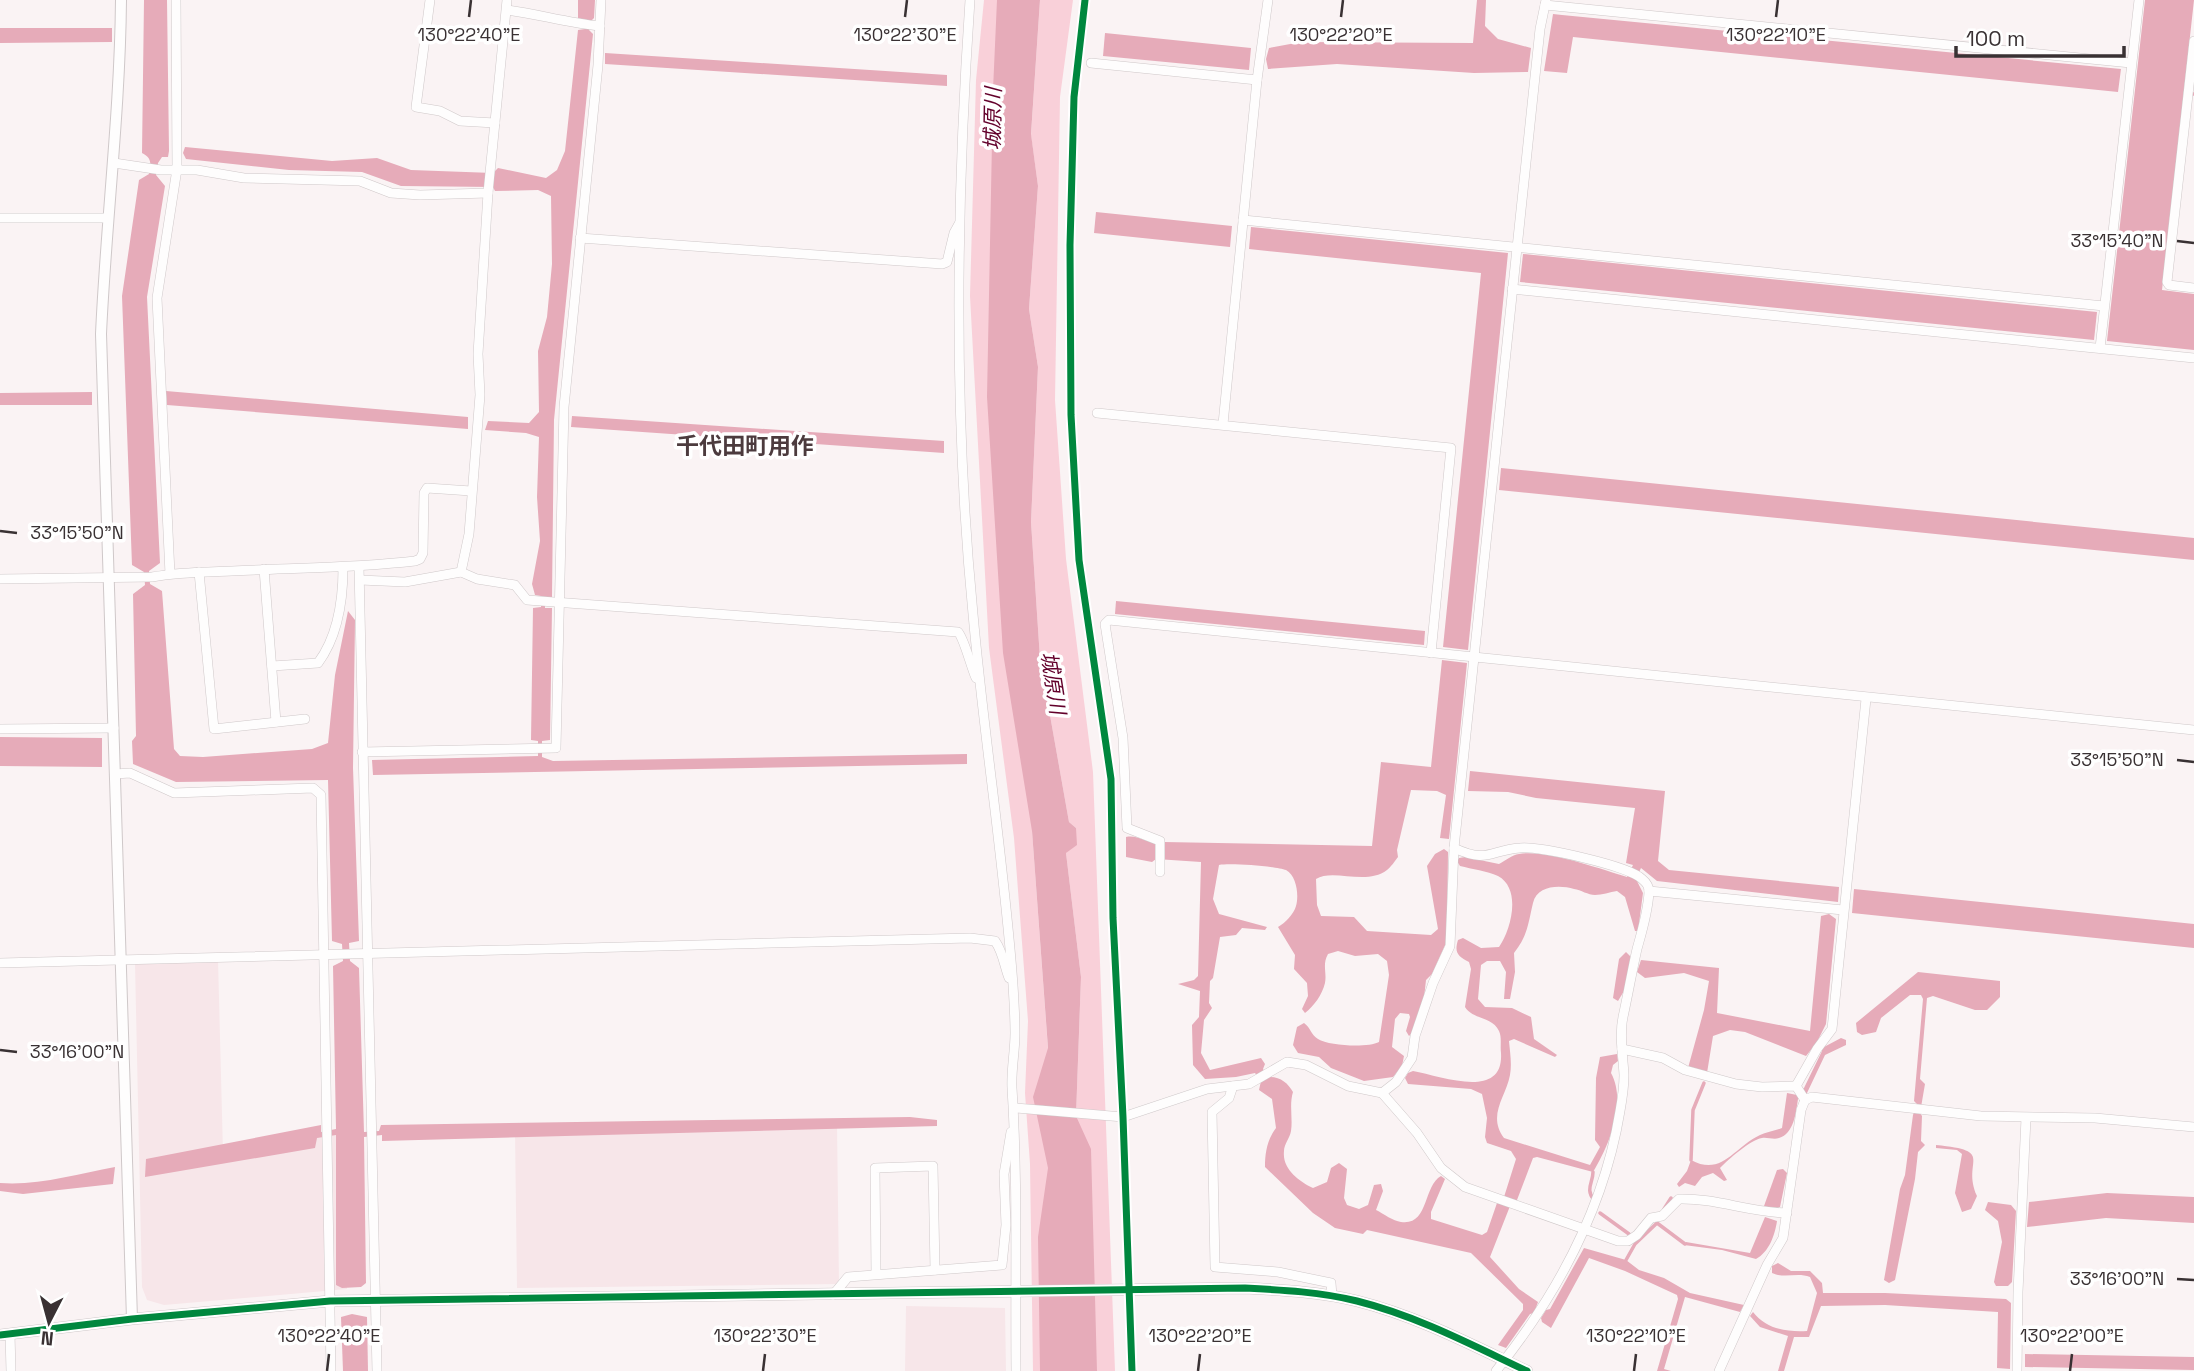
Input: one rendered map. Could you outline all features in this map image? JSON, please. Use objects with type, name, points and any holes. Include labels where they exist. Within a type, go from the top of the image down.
[{"type":"street","points":[[121,0],[120,77],[108,218],[102,334],[132,1319]]},
{"type":"street","points":[[170,574],[158,298],[177,169],[176,0]]},
{"type":"street","points":[[430,0],[416,107],[440,111],[460,121],[495,123]]},
{"type":"street","points":[[362,752],[556,748],[564,407],[580,238],[592,26],[601,0]]},
{"type":"street","points":[[970,0],[958,308],[961,427],[972,611],[1000,839],[1013,986],[1016,1371]]},
{"type":"street","points":[[1223,424],[1257,80],[1268,0]]},
{"type":"street","points":[[2100,348],[2138,0]]},
{"type":"street","points":[[1382,1093],[1396,1082],[1412,1058],[1415,1036],[1433,983],[1450,946],[1454,848],[1516,247],[1545,2],[2132,63]]},
{"type":"street","points":[[461,572],[469,534],[480,395],[478,354],[488,191],[507,5],[592,26]]},
{"type":"street","points":[[2194,41],[2192,80],[2167,282],[2169,285],[2194,288]]},
{"type":"street","points":[[1091,62],[1257,80]]},
{"type":"street","points":[[114,163],[279,181],[360,181],[391,193],[419,195],[488,191]]},
{"type":"street","points":[[0,218],[108,218]]},
{"type":"street","points":[[1243,220],[2104,306]]},
{"type":"street","points":[[580,238],[942,264],[947,262],[954,233],[961,221]]},
{"type":"street","points":[[1512,289],[2194,358]]},
{"type":"street","points":[[1097,412],[1451,448],[1432,653]]},
{"type":"street","points":[[0,579],[147,577],[264,569],[343,568],[420,559],[423,553],[424,493],[427,488],[471,491]]},
{"type":"street","points":[[359,567],[377,1371]]},
{"type":"street","points":[[272,666],[318,663],[327,651],[343,598],[343,568]]},
{"type":"street","points":[[264,569],[276,722]]},
{"type":"street","points":[[199,572],[214,729],[305,719]]},
{"type":"street","points":[[360,580],[405,582],[461,572],[477,579],[515,585],[527,600],[543,602],[958,632],[962,635],[967,656],[981,688]]},
{"type":"street","points":[[1160,873],[1160,841],[1127,828],[1122,738],[1105,624],[1109,621],[2194,730]]},
{"type":"street","points":[[1719,1371],[1767,1265],[1783,1238],[1801,1094],[1819,1046],[1832,1029],[1866,699]]},
{"type":"street","points":[[0,729],[114,728]]},
{"type":"street","points":[[115,774],[130,773],[174,793],[313,788],[321,795],[331,1371]]},
{"type":"street","points":[[1454,848],[1488,857],[1517,848],[1532,847],[1583,858],[1639,875],[1647,883],[1649,891],[1643,932],[1622,1019],[1620,1039],[1624,1078],[1620,1112],[1599,1199],[1586,1231],[1546,1303],[1496,1371]]},
{"type":"street","points":[[1649,891],[1843,911]]},
{"type":"street","points":[[0,963],[970,938],[995,940],[1001,948],[1004,967],[1013,986]]},
{"type":"street","points":[[1622,1049],[1663,1058],[1685,1070],[1736,1084],[1812,1097],[2026,1118],[2095,1118],[2194,1127]]},
{"type":"street","points":[[1015,1108],[1123,1117],[1207,1090],[1249,1084],[1287,1062],[1306,1065],[1348,1086],[1382,1093],[1441,1168],[1465,1187],[1618,1241],[1628,1241],[1637,1235],[1651,1219],[1662,1216],[1679,1199],[1700,1198],[1760,1213],[1787,1213]]},
{"type":"street","points":[[1233,1086],[1229,1098],[1212,1112],[1215,1267],[1278,1272],[1331,1283],[1332,1296]]},
{"type":"street","points":[[2017,1371],[2026,1118]]},
{"type":"street","points":[[832,1294],[848,1276],[1002,1265],[1006,1225],[1004,1174],[1013,1127]]},
{"type":"street","points":[[876,1275],[875,1168],[933,1166],[934,1270]]},
{"type":"street","points":[[11,1371],[5,1334],[330,1301],[1245,1287],[1332,1296],[1358,1302],[1416,1320],[1527,1371]]},
{"type":"shaded area","points":[[984,0],[1007,0],[1034,786],[1032,831],[1048,1049],[1063,1371],[1033,1371],[1030,1164],[1025,1093],[1028,1021],[1014,838],[989,648],[970,296],[976,80]]},
{"type":"shaded area","points":[[1040,0],[1073,0],[1060,97],[1055,400],[1066,559],[1093,772],[1115,1371],[1091,1371],[1076,1116],[1081,977],[1066,853],[1076,828],[1069,822],[1040,659],[1031,522],[1038,367],[1029,309],[1038,186],[1031,135]]},
{"type":"shaded area","points":[[218,960],[223,1153],[347,1131],[347,1289],[164,1305],[147,1300],[142,1287],[135,964]]},
{"type":"shaded area","points":[[837,1124],[839,1284],[517,1288],[515,1131]]},
{"type":"shaded area","points":[[906,1306],[1005,1308],[1006,1371],[905,1371]]},
{"type":"water","points":[[144,0],[167,0],[169,151],[168,157],[162,157],[158,163],[156,175],[165,186],[147,297],[160,563],[149,571],[150,584],[162,591],[174,749],[180,756],[203,757],[312,749],[328,743],[335,675],[348,611],[355,620],[353,768],[359,941],[349,943],[350,961],[359,968],[364,1132],[379,1131],[381,1125],[910,1117],[937,1120],[937,1126],[382,1141],[382,1135],[364,1137],[366,1283],[361,1287],[342,1288],[336,1285],[336,1135],[317,1138],[315,1148],[145,1177],[146,1159],[321,1125],[321,1132],[336,1129],[333,966],[343,961],[342,944],[332,941],[328,780],[176,782],[133,764],[132,741],[136,736],[133,594],[145,585],[144,572],[132,565],[122,296],[139,180],[149,174],[150,167],[149,159],[142,153]]},
{"type":"water","points":[[578,0],[595,0],[594,18],[590,22],[589,30],[593,34],[554,420],[552,597],[545,598],[545,608],[552,608],[550,740],[542,741],[542,757],[553,761],[967,754],[967,764],[373,775],[372,760],[538,756],[538,741],[531,740],[533,608],[541,607],[541,596],[535,595],[532,584],[540,541],[537,497],[539,437],[526,433],[485,430],[488,421],[529,423],[539,412],[538,351],[547,317],[552,264],[551,196],[538,190],[495,191],[493,187],[401,186],[362,172],[289,170],[186,159],[183,153],[185,147],[332,161],[377,158],[411,170],[493,173],[498,168],[546,178],[557,170],[565,151],[578,30],[585,29],[586,22],[578,20]]},
{"type":"water","name":"城原川","points":[[997,0],[1040,0],[1031,134],[1038,186],[1029,309],[1038,367],[1031,522],[1040,659],[1069,822],[1076,828],[1077,845],[1066,853],[1081,977],[1076,1116],[1091,1149],[1097,1371],[1040,1371],[1038,1237],[1048,1168],[1033,1097],[1048,1048],[1032,831],[1003,653],[987,397]]},
{"type":"water","points":[[1477,0],[1486,0],[1485,26],[1498,39],[1531,48],[1528,72],[1474,73],[1337,64],[1268,69],[1266,59],[1269,48],[1301,42],[1473,43]]},
{"type":"water","points":[[2145,0],[2194,0],[2162,290],[2194,294],[2194,350],[2107,341]]},
{"type":"water","points":[[1553,14],[2121,69],[2118,92],[1573,37],[1567,73],[1544,71]]},
{"type":"water","points":[[0,28],[112,28],[112,42],[0,43]]},
{"type":"water","points":[[1105,33],[1251,48],[1249,70],[1103,56]]},
{"type":"water","points":[[605,53],[947,75],[947,86],[605,64]]},
{"type":"water","points":[[1096,212],[1232,226],[1230,247],[1094,233]]},
{"type":"water","points":[[1251,227],[1508,253],[1468,650],[1443,647],[1481,273],[1249,249]]},
{"type":"water","points":[[1523,254],[2097,312],[2094,340],[1520,282]]},
{"type":"water","points":[[166,391],[468,417],[468,429],[167,405]]},
{"type":"water","points":[[92,392],[92,405],[0,405],[0,393]]},
{"type":"water","points":[[572,416],[944,441],[944,453],[571,427]]},
{"type":"water","points":[[1501,468],[2194,538],[2194,560],[1499,490]]},
{"type":"water","points":[[1116,601],[1425,631],[1424,645],[1115,614]]},
{"type":"water","points":[[1442,660],[1467,663],[1449,839],[1440,838],[1446,795],[1437,791],[1411,790],[1397,850],[1398,857],[1388,869],[1369,877],[1331,875],[1316,879],[1317,905],[1321,916],[1354,917],[1367,931],[1431,935],[1438,929],[1427,866],[1435,854],[1444,849],[1448,852],[1447,941],[1432,974],[1426,980],[1424,998],[1409,1036],[1406,1031],[1409,1014],[1400,1013],[1395,1019],[1392,1047],[1404,1056],[1402,1066],[1393,1077],[1364,1081],[1331,1068],[1319,1057],[1298,1053],[1293,1045],[1297,1027],[1304,1023],[1323,1041],[1358,1046],[1379,1042],[1389,975],[1387,961],[1378,954],[1355,956],[1338,951],[1328,954],[1324,987],[1312,1007],[1305,1013],[1302,1009],[1308,996],[1307,983],[1294,969],[1295,955],[1278,927],[1289,918],[1296,906],[1297,892],[1293,877],[1286,870],[1273,867],[1219,865],[1213,899],[1219,914],[1267,927],[1265,930],[1242,928],[1236,935],[1220,937],[1213,978],[1210,981],[1209,1003],[1212,1008],[1204,1020],[1201,1053],[1210,1070],[1261,1058],[1268,1077],[1280,1079],[1289,1086],[1293,1092],[1291,1126],[1284,1157],[1293,1174],[1313,1188],[1327,1182],[1331,1168],[1339,1163],[1347,1169],[1344,1198],[1347,1205],[1359,1209],[1368,1205],[1374,1185],[1381,1184],[1383,1191],[1376,1210],[1392,1219],[1410,1222],[1417,1218],[1435,1181],[1441,1176],[1445,1179],[1431,1212],[1431,1219],[1482,1235],[1487,1232],[1497,1203],[1504,1197],[1516,1159],[1511,1151],[1487,1143],[1487,1118],[1482,1094],[1471,1089],[1408,1084],[1405,1078],[1413,1071],[1454,1080],[1482,1081],[1492,1077],[1499,1068],[1500,1033],[1492,1023],[1465,1007],[1471,969],[1469,962],[1460,956],[1456,948],[1458,940],[1463,938],[1481,948],[1499,947],[1507,931],[1512,910],[1510,890],[1498,876],[1460,866],[1457,861],[1465,857],[1499,864],[1519,854],[1543,854],[1627,877],[1633,865],[1626,863],[1635,808],[1536,798],[1508,792],[1468,791],[1470,771],[1665,791],[1658,861],[1669,870],[1839,887],[1838,902],[1657,881],[1641,868],[1636,879],[1643,893],[1638,931],[1635,931],[1625,897],[1617,891],[1595,895],[1568,888],[1550,888],[1535,897],[1525,935],[1514,953],[1515,972],[1510,999],[1504,999],[1506,972],[1500,961],[1487,961],[1481,965],[1478,999],[1485,1007],[1512,1008],[1531,1017],[1534,1039],[1557,1055],[1555,1057],[1514,1039],[1509,1041],[1510,1075],[1497,1114],[1499,1130],[1504,1138],[1590,1165],[1600,1147],[1595,1140],[1596,1078],[1600,1057],[1617,1054],[1618,1061],[1613,1065],[1611,1073],[1617,1097],[1614,1124],[1605,1150],[1593,1172],[1533,1158],[1517,1200],[1512,1201],[1490,1257],[1519,1289],[1538,1302],[1534,1313],[1530,1314],[1506,1348],[1498,1345],[1523,1310],[1523,1304],[1471,1253],[1367,1230],[1363,1234],[1335,1228],[1313,1213],[1265,1167],[1267,1147],[1276,1128],[1272,1099],[1259,1090],[1261,1081],[1255,1073],[1205,1079],[1193,1065],[1192,1025],[1199,1017],[1200,991],[1178,984],[1194,980],[1198,976],[1201,862],[1156,859],[1152,862],[1126,857],[1126,837],[1159,843],[1372,846],[1381,762],[1431,767]]},
{"type":"water","points":[[0,737],[102,738],[102,767],[0,766]]},
{"type":"water","points":[[1854,889],[2194,924],[2194,948],[1852,913]]},
{"type":"water","points":[[1829,914],[1836,919],[1826,1024],[1817,1042],[1824,1047],[1841,1038],[1846,1040],[1846,1045],[1825,1055],[1807,1093],[1798,1099],[1793,1122],[1784,1136],[1777,1139],[1757,1139],[1740,1150],[1720,1168],[1727,1180],[1724,1181],[1713,1173],[1702,1177],[1695,1186],[1685,1183],[1679,1187],[1677,1184],[1691,1160],[1711,1165],[1720,1163],[1751,1140],[1782,1128],[1787,1093],[1797,1095],[1804,1088],[1822,1051],[1814,1046],[1806,1056],[1745,1032],[1730,1030],[1713,1036],[1707,1073],[1688,1068],[1709,981],[1684,973],[1645,978],[1637,972],[1641,960],[1719,968],[1717,1013],[1810,1031],[1821,916]]},
{"type":"water","points":[[1626,952],[1631,957],[1627,986],[1618,1001],[1613,998],[1619,959]]},
{"type":"water","points":[[1918,972],[2000,981],[2000,997],[1987,1010],[1975,1010],[1933,996],[1927,998],[1920,1079],[1925,1084],[1920,1113],[1921,1141],[1925,1145],[1918,1152],[1895,1280],[1889,1283],[1884,1280],[1917,1104],[1914,1101],[1923,999],[1921,995],[1910,995],[1881,1018],[1876,1032],[1862,1035],[1857,1032],[1856,1023]]},
{"type":"water","points":[[1936,1145],[1955,1147],[1972,1154],[1973,1184],[1977,1196],[1971,1209],[1962,1212],[1955,1193],[1962,1154],[1957,1150],[1936,1148]]},
{"type":"water","points":[[115,1167],[113,1184],[23,1194],[0,1191],[0,1183],[43,1181]]},
{"type":"water","points":[[1783,1169],[1787,1173],[1780,1207],[1773,1209],[1764,1206],[1777,1170]]},
{"type":"water","points":[[2107,1193],[2194,1197],[2194,1223],[2106,1218],[2027,1227],[2029,1202]]},
{"type":"water","points":[[1988,1202],[2011,1205],[2016,1211],[2012,1282],[2008,1286],[1996,1286],[1994,1282],[2002,1242],[1998,1221],[1985,1210]]},
{"type":"water","points":[[1765,1217],[1777,1221],[1776,1226],[1768,1248],[1756,1259],[1722,1250],[1684,1245],[1686,1242],[1750,1253]]},
{"type":"water","points":[[1584,1248],[1626,1260],[1639,1270],[1664,1278],[1690,1293],[1744,1305],[1740,1312],[1685,1297],[1664,1369],[1671,1371],[1657,1371],[1677,1295],[1625,1271],[1589,1258],[1551,1328],[1542,1322],[1541,1318],[1546,1310],[1550,1309]]},
{"type":"water","points":[[1778,1263],[1791,1271],[1810,1271],[1822,1283],[1823,1293],[2006,1299],[2011,1303],[2010,1369],[1997,1368],[1998,1312],[1885,1305],[1821,1306],[1809,1337],[1794,1337],[1784,1371],[1778,1371],[1788,1336],[1760,1327],[1750,1316],[1753,1312],[1770,1326],[1777,1328],[1807,1331],[1817,1293],[1810,1277],[1772,1273],[1772,1266]]},
{"type":"water","points":[[352,1314],[367,1317],[368,1371],[343,1371],[341,1317]]},
{"type":"water","points":[[2025,1354],[2194,1357],[2194,1370],[2025,1367]]},
{"type":"waterway","points":[[1691,1160],[1693,1110],[1704,1083]]},
{"type":"waterway","points":[[1593,1172],[1590,1189],[1594,1200]]},
{"type":"waterway","points":[[1664,1209],[1671,1198]]},
{"type":"waterway","points":[[1600,1213],[1629,1234]]},
{"type":"waterway","points":[[1626,1260],[1635,1244],[1657,1223],[1685,1244]]},
{"type":"cycle path","points":[[1085,0],[1074,97],[1070,245],[1071,415],[1079,560],[1111,779],[1113,918],[1132,1371]]},
{"type":"cycle path","points":[[0,1335],[132,1319],[330,1301],[1245,1288],[1316,1293],[1379,1307],[1444,1332],[1527,1371]]},
{"type":"district","name":"千代田町用作","points":[[745,446]]}]
